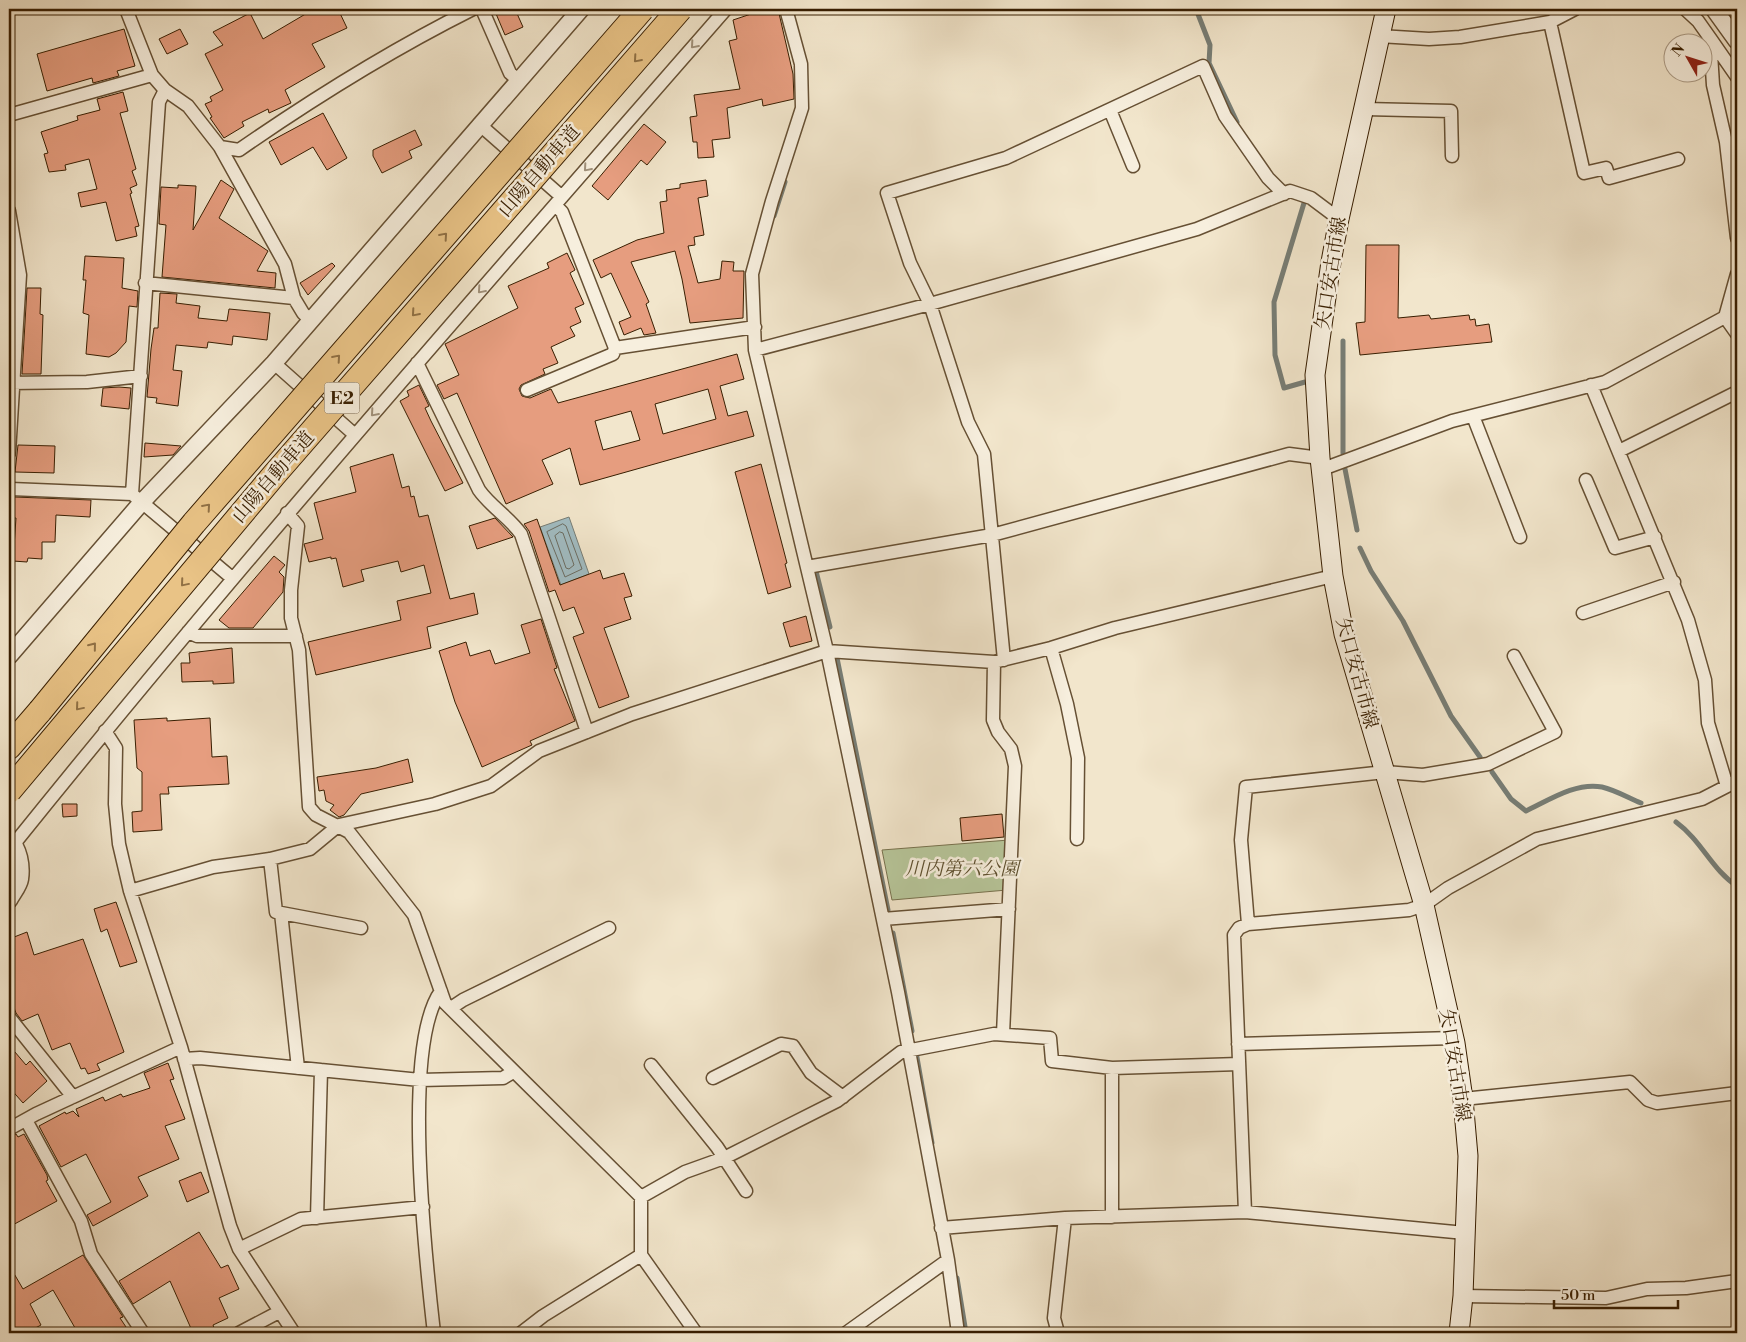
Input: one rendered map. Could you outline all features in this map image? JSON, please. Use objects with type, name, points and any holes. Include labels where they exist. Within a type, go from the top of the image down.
[{"type":"highway","name":"山陽自動車道","points":[[9,747],[194,523],[642,9]]},
{"type":"highway","name":"山陽自動車道","points":[[9,791],[274,475],[680,9]]},
{"type":"highway","points":[[9,738],[40,711]]},
{"type":"main road","name":"矢口安古市線","points":[[1386,9],[1339,219],[1315,375],[1320,464],[1333,576],[1344,634],[1424,904],[1454,1038],[1463,1099],[1468,1156],[1464,1296],[1460,1333]]},
{"type":"street","points":[[126,9],[152,75],[165,90],[188,106],[220,147],[285,264],[294,298],[303,313],[310,320]]},
{"type":"street","points":[[220,147],[239,150],[301,107],[408,42],[473,9]]},
{"type":"street","points":[[482,9],[510,72],[518,80]]},
{"type":"street","points":[[9,656],[137,498],[274,363],[479,124],[581,9]]},
{"type":"street","points":[[9,900],[20,881],[20,861],[12,841],[287,513],[726,9]]},
{"type":"street","points":[[786,9],[801,64],[802,108],[772,201],[752,274],[756,350],[827,650],[883,919],[948,1260],[958,1333]]},
{"type":"street","points":[[1379,36],[1429,39],[1550,22],[1575,9]]},
{"type":"street","points":[[1686,9],[1706,32]]},
{"type":"street","points":[[1714,9],[1737,41]]},
{"type":"street","points":[[1550,22],[1584,173],[1606,168],[1608,178],[1678,159]]},
{"type":"street","points":[[1714,44],[1737,77]]},
{"type":"street","points":[[1004,1034],[1015,766],[1011,750],[998,732],[993,720],[999,661],[992,535],[984,454],[968,422],[930,304],[910,263],[887,193],[1006,158],[1203,66],[1225,116],[1268,178],[1284,194]]},
{"type":"street","points":[[9,114],[152,75]]},
{"type":"street","points":[[1713,82],[1726,142],[1737,238]]},
{"type":"street","points":[[137,498],[145,283],[159,102],[165,90]]},
{"type":"street","points":[[1365,109],[1451,111],[1452,156]]},
{"type":"street","points":[[1110,110],[1133,166]]},
{"type":"street","points":[[479,124],[558,201],[615,348],[613,354],[527,390]]},
{"type":"street","points":[[756,350],[930,304],[1197,229],[1290,191],[1311,198],[1339,219]]},
{"type":"street","points":[[9,211],[20,275],[9,453]]},
{"type":"street","points":[[807,567],[992,535],[1289,454],[1320,464],[1452,421],[1605,382],[1725,317],[1737,274]]},
{"type":"street","points":[[145,283],[294,298]]},
{"type":"street","points":[[1725,317],[1737,334]]},
{"type":"street","points":[[615,348],[755,327]]},
{"type":"street","points":[[274,363],[355,435]]},
{"type":"street","points":[[418,363],[479,490],[486,500],[513,523],[521,534],[587,732]]},
{"type":"street","points":[[12,383],[87,382],[141,376]]},
{"type":"street","points":[[1244,1212],[1234,935],[1239,928],[1248,924],[1409,910],[1424,904],[1448,888],[1537,839],[1702,799],[1732,783],[1708,723],[1705,680],[1688,620],[1674,582],[1591,385]]},
{"type":"street","points":[[1619,451],[1737,392]]},
{"type":"street","points":[[1473,416],[1520,537]]},
{"type":"street","points":[[1586,480],[1615,548],[1655,537]]},
{"type":"street","points":[[10,488],[137,498],[232,578]]},
{"type":"street","points":[[287,513],[298,526],[291,590],[291,618],[299,650],[309,807],[316,815],[339,825],[348,832],[414,915],[446,1003],[641,1197],[641,1255],[696,1333]]},
{"type":"street","points":[[130,892],[214,867],[270,859],[310,849],[339,825],[435,804],[491,786],[539,751],[632,714],[827,650],[999,661],[1051,648],[1115,628],[1333,576]]},
{"type":"street","points":[[1583,613],[1674,582]]},
{"type":"street","points":[[188,632],[197,636],[296,636]]},
{"type":"street","points":[[1051,648],[1067,704],[1078,758],[1076,839]]},
{"type":"street","points":[[1248,924],[1241,840],[1246,787],[1385,772],[1423,775],[1488,764],[1555,732],[1514,656]]},
{"type":"street","points":[[104,732],[116,748],[115,804],[119,844],[130,892],[182,1053],[230,1226],[239,1249],[294,1333]]},
{"type":"street","points":[[270,859],[276,912],[361,928]]},
{"type":"street","points":[[883,919],[1009,909]]},
{"type":"street","points":[[281,913],[298,1068]]},
{"type":"street","points":[[451,1008],[463,1000],[609,928]]},
{"type":"street","points":[[434,1333],[423,1207],[419,1129],[420,1080],[421,1060],[430,1013],[442,992]]},
{"type":"street","points":[[9,1017],[73,1097]]},
{"type":"street","points":[[641,1197],[685,1172],[724,1158],[843,1096],[908,1049],[994,1034],[1004,1034],[1050,1038],[1052,1061],[1112,1068],[1239,1064]]},
{"type":"street","points":[[1238,1044],[1454,1038]]},
{"type":"street","points":[[713,1078],[781,1044],[794,1046],[811,1073],[843,1096]]},
{"type":"street","points":[[9,1129],[73,1097],[182,1053],[200,1058],[420,1080],[503,1078],[514,1072]]},
{"type":"street","points":[[651,1065],[724,1158],[746,1192]]},
{"type":"street","points":[[1112,1068],[1112,1217]]},
{"type":"street","points":[[316,1218],[321,1070]]},
{"type":"street","points":[[1463,1099],[1630,1082],[1648,1100],[1657,1103],[1737,1093]]},
{"type":"street","points":[[26,1120],[82,1221],[92,1254],[143,1333]]},
{"type":"street","points":[[239,1249],[301,1219],[423,1207]]},
{"type":"street","points":[[941,1228],[1065,1218],[1244,1212],[1465,1233]]},
{"type":"street","points":[[1058,1333],[1054,1318],[1065,1218]]},
{"type":"street","points":[[522,1333],[543,1316],[641,1255]]},
{"type":"street","points":[[846,1333],[948,1260]]},
{"type":"street","points":[[1464,1296],[1606,1298],[1647,1289],[1686,1288],[1737,1281]]},
{"type":"street","points":[[239,1333],[280,1312]]},
{"type":"green space","name":"川内第六公園","points":[[1009,840],[1007,890],[892,900],[882,850]]},
{"type":"water","points":[[569,517],[589,574],[561,585],[540,527]]},
{"type":"building","points":[[314,9],[338,9],[347,28],[312,44],[325,67],[285,90],[291,103],[269,113],[268,109],[242,122],[244,126],[224,138],[210,118],[212,117],[205,104],[212,101],[210,97],[223,90],[205,54],[223,45],[213,32],[250,13],[263,39]]},
{"type":"building","points":[[494,9],[515,9],[523,27],[505,35]]},
{"type":"building","points":[[753,9],[778,9],[793,74],[794,99],[763,106],[762,99],[727,108],[730,138],[712,140],[714,157],[698,158],[697,142],[693,142],[690,117],[697,116],[694,95],[740,89],[729,41],[737,39],[733,20],[754,13]]},
{"type":"building","points":[[124,29],[135,66],[117,71],[119,76],[93,83],[92,78],[47,91],[37,54]]},
{"type":"building","points":[[180,29],[188,44],[167,54],[159,39]]},
{"type":"building","points":[[123,92],[128,111],[120,113],[136,169],[132,171],[137,185],[130,188],[132,193],[130,194],[139,226],[135,227],[137,236],[116,241],[106,202],[81,207],[78,193],[97,189],[89,159],[65,165],[66,170],[49,172],[44,154],[48,153],[41,132],[78,120],[77,116],[100,110],[97,99]]},
{"type":"building","points":[[323,113],[347,158],[327,170],[313,147],[281,165],[269,142]]},
{"type":"building","points":[[644,124],[666,142],[647,165],[641,160],[608,200],[592,186]]},
{"type":"building","points":[[415,130],[422,145],[409,151],[412,158],[382,173],[373,156],[373,150]]},
{"type":"building","points":[[221,180],[234,189],[219,218],[268,251],[257,271],[276,273],[275,288],[162,277],[166,225],[159,224],[161,187],[178,188],[178,185],[196,186],[193,230]]},
{"type":"building","points":[[706,180],[708,196],[698,198],[704,235],[694,237],[695,245],[688,246],[698,283],[720,279],[722,261],[734,262],[733,271],[744,271],[743,318],[690,323],[675,251],[631,262],[649,302],[646,304],[656,333],[644,335],[641,328],[624,335],[619,322],[631,317],[611,273],[601,278],[593,260],[637,240],[664,233],[660,202],[667,201],[666,190],[680,188],[680,184]]},
{"type":"building","points":[[1366,245],[1399,245],[1398,318],[1429,315],[1431,319],[1469,315],[1470,320],[1475,319],[1476,326],[1489,324],[1492,342],[1360,355],[1356,323],[1365,322]]},
{"type":"building","points":[[567,253],[575,270],[570,273],[584,304],[575,308],[581,322],[570,327],[575,336],[551,347],[558,363],[543,369],[545,374],[521,385],[519,389],[522,396],[530,398],[551,389],[558,403],[737,354],[744,379],[720,386],[728,416],[747,411],[754,436],[580,485],[570,448],[542,460],[553,484],[506,504],[457,393],[444,399],[437,385],[459,375],[445,344],[518,308],[508,286],[549,268],[547,263]],"holes":[[[708,389],[716,419],[663,434],[655,404]],[[631,411],[640,440],[603,450],[595,421]]]},
{"type":"building","points":[[85,256],[124,258],[122,288],[138,291],[137,307],[129,306],[126,342],[116,353],[109,357],[86,354],[89,315],[83,313],[86,280],[83,280]]},
{"type":"building","points":[[332,263],[335,266],[308,295],[300,283]]},
{"type":"building","points":[[27,288],[41,288],[40,314],[43,315],[41,374],[22,374]]},
{"type":"building","points":[[160,293],[177,294],[176,303],[200,306],[198,318],[227,321],[229,309],[270,313],[267,340],[233,336],[232,345],[208,342],[207,348],[176,345],[173,370],[182,371],[178,406],[156,403],[157,398],[147,397],[154,328],[158,328]]},
{"type":"building","points":[[419,385],[429,406],[425,408],[463,483],[445,491],[400,401],[409,396],[407,391]]},
{"type":"building","points":[[103,388],[131,388],[129,409],[101,406]]},
{"type":"building","points":[[145,443],[181,446],[173,455],[144,457]]},
{"type":"building","points":[[18,445],[55,446],[54,473],[15,472]]},
{"type":"building","points":[[393,454],[402,488],[409,486],[411,497],[414,496],[419,517],[428,515],[450,599],[474,593],[478,614],[427,627],[431,648],[316,675],[308,642],[401,620],[397,601],[431,593],[424,565],[401,572],[398,561],[361,570],[364,581],[343,587],[336,558],[331,559],[331,557],[309,562],[304,544],[323,539],[314,503],[356,492],[350,467]]},
{"type":"building","points":[[761,464],[787,563],[785,564],[791,587],[768,594],[735,472]]},
{"type":"building","points":[[15,497],[91,500],[90,517],[56,515],[55,542],[42,542],[42,559],[28,558],[27,562],[13,561],[16,518],[9,518],[9,500]]},
{"type":"building","points":[[495,518],[513,537],[477,549],[469,526]]},
{"type":"building","points":[[537,519],[560,585],[600,570],[603,579],[624,573],[632,596],[624,598],[631,619],[604,628],[629,697],[599,708],[573,637],[584,633],[574,607],[563,611],[555,590],[549,592],[529,531],[524,524]]},
{"type":"building","points":[[274,556],[285,565],[279,572],[284,577],[283,592],[253,628],[229,628],[219,620]]},
{"type":"building","points":[[806,616],[812,641],[790,647],[783,623]]},
{"type":"building","points":[[541,619],[557,668],[554,669],[575,721],[530,741],[532,745],[482,767],[455,702],[439,651],[466,642],[470,656],[490,650],[495,664],[530,653],[521,625]]},
{"type":"building","points":[[232,648],[234,683],[213,684],[213,681],[182,682],[181,663],[190,663],[189,653]]},
{"type":"building","points":[[167,718],[167,721],[210,718],[212,757],[227,756],[229,784],[168,787],[169,794],[160,794],[162,830],[133,832],[132,812],[142,811],[142,772],[137,768],[134,720]]},
{"type":"building","points":[[408,759],[413,782],[361,794],[344,815],[339,817],[330,810],[334,805],[326,801],[324,790],[319,791],[317,777],[376,768]]},
{"type":"building","points":[[62,804],[77,804],[77,816],[63,817]]},
{"type":"building","points":[[1002,814],[1004,837],[962,841],[960,818]]},
{"type":"building","points":[[116,902],[137,962],[120,967],[107,929],[101,932],[94,909]]},
{"type":"building","points":[[27,932],[34,955],[83,939],[124,1052],[97,1064],[100,1070],[88,1074],[85,1068],[81,1069],[70,1043],[52,1050],[38,1014],[22,1021],[16,1013],[9,995],[9,939]]},
{"type":"building","points":[[9,1045],[26,1065],[30,1061],[47,1081],[23,1103],[9,1087]]},
{"type":"building","points":[[168,1063],[174,1079],[170,1080],[185,1119],[165,1126],[179,1159],[138,1177],[148,1196],[93,1226],[87,1215],[111,1202],[86,1154],[61,1167],[39,1126],[65,1112],[66,1114],[73,1111],[79,1117],[76,1109],[103,1097],[105,1101],[121,1094],[123,1097],[150,1088],[144,1073]]},
{"type":"building","points":[[16,1134],[18,1137],[24,1134],[47,1175],[48,1180],[46,1181],[57,1201],[9,1227],[9,1137]]},
{"type":"building","points":[[201,1172],[209,1192],[187,1202],[179,1181]]},
{"type":"building","points":[[199,1232],[221,1268],[228,1265],[239,1289],[219,1298],[228,1318],[213,1325],[216,1333],[193,1333],[170,1281],[133,1304],[119,1281]]},
{"type":"building","points":[[83,1255],[123,1317],[120,1318],[130,1333],[78,1333],[53,1290],[30,1304],[41,1325],[26,1333],[9,1333],[9,1265],[23,1289]]},
{"type":"waterway","points":[[1196,9],[1210,45],[1209,63],[1237,122]]},
{"type":"waterway","points":[[774,216],[785,182]]},
{"type":"waterway","points":[[1304,203],[1274,302],[1275,355],[1284,388],[1305,382]]},
{"type":"waterway","points":[[1343,341],[1343,453]]},
{"type":"waterway","points":[[1345,469],[1357,530]]},
{"type":"waterway","points":[[1360,548],[1371,571],[1403,621],[1451,716],[1480,757]]},
{"type":"waterway","points":[[815,567],[830,627]]},
{"type":"waterway","points":[[837,658],[888,910]]},
{"type":"waterway","points":[[1492,772],[1511,799],[1526,811],[1573,789],[1592,786],[1607,788],[1641,803]]},
{"type":"waterway","points":[[1676,822],[1693,838],[1721,872],[1737,886]]},
{"type":"waterway","points":[[893,933],[912,1031]]},
{"type":"waterway","points":[[916,1052],[932,1143]]},
{"type":"waterway","points":[[957,1278],[966,1333]]}]
